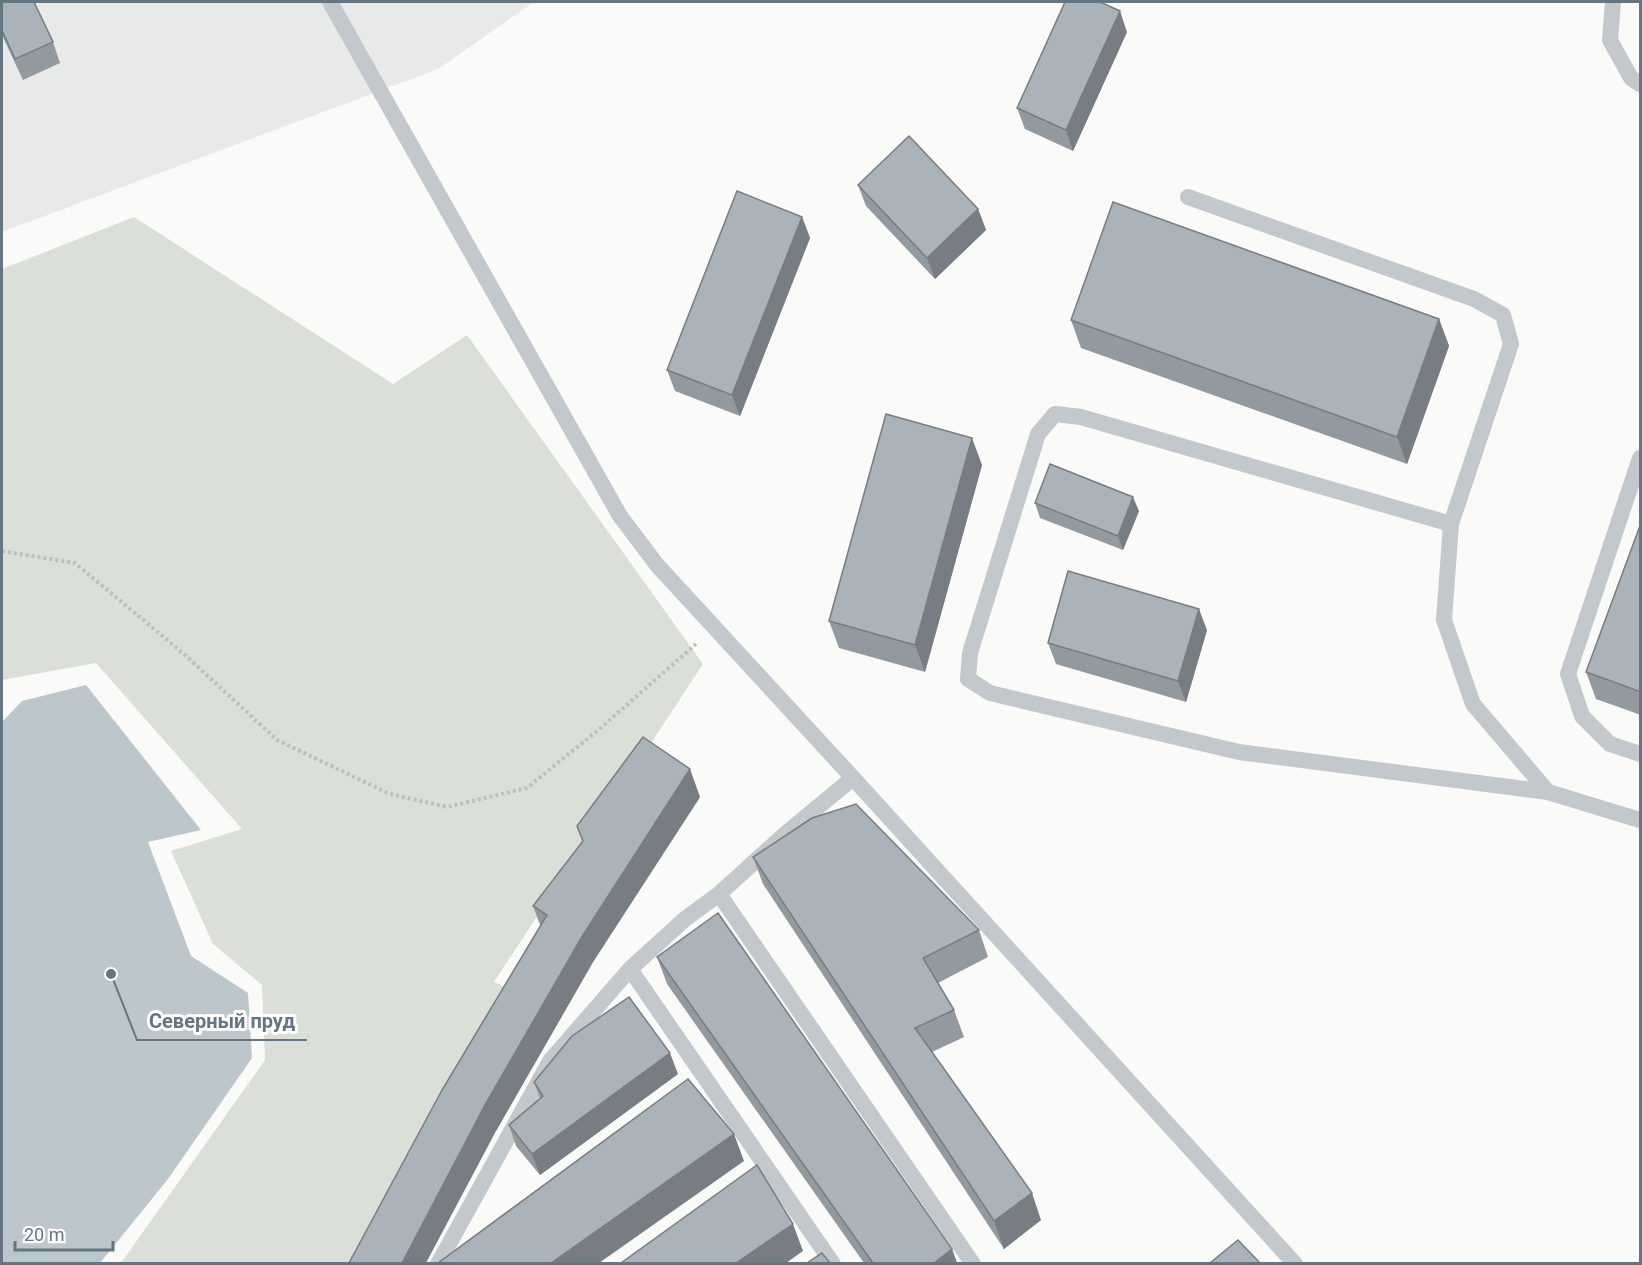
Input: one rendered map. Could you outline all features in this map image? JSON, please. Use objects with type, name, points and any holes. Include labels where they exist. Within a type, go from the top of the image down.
[{"type":"lane","points":[[330,2],[620,516],[657,565],[1295,1263]]},
{"type":"lane","points":[[1613,2],[1610,40],[1631,78],[1641,84]]},
{"type":"lane","points":[[1188,197],[1474,299],[1503,315],[1511,344],[1451,524],[1444,620],[1473,704],[1548,792]]},
{"type":"lane","points":[[1451,524],[1081,417],[1055,414],[1038,434],[970,654],[968,679],[990,693],[1239,752],[1548,792],[1641,820]]},
{"type":"lane","points":[[1641,459],[1568,674],[1582,716],[1610,744],[1641,754]]},
{"type":"lane","points":[[438,1263],[550,1061],[630,969],[685,918],[719,894],[784,835],[853,778]]},
{"type":"lane","points":[[719,894],[973,1263]]},
{"type":"lane","points":[[630,969],[695,1076],[827,1261]]},
{"type":"lane","points":[[443,1263],[462,1249]]},
{"type":"path","points":[[2,551],[75,563],[184,654],[277,740],[390,794],[447,807],[527,788],[597,731],[715,627]]},
{"type":"shaded area","points":[[2,2],[534,2],[438,69],[2,232]]},
{"type":"shaded area","points":[[134,217],[393,384],[467,335],[703,664],[494,982],[508,988],[364,1264],[121,1263],[265,1060],[262,985],[213,944],[171,851],[242,829],[96,663],[2,680],[2,269]]},
{"type":"shaded area","points":[[86,685],[201,830],[148,842],[191,956],[248,993],[252,1058],[168,1179],[100,1263],[2,1263],[2,722],[22,701]]},
{"type":"building","points":[[2,2],[34,2],[53,42],[15,59],[2,30]]},
{"type":"building","points":[[1065,2],[1100,2],[1120,11],[1066,130],[1017,108]]},
{"type":"building","points":[[909,136],[978,209],[927,258],[858,185]]},
{"type":"building","points":[[737,191],[802,217],[732,395],[667,370]]},
{"type":"building","points":[[1113,202],[1439,319],[1397,437],[1071,320]]},
{"type":"building","points":[[886,414],[972,438],[915,645],[829,621]]},
{"type":"building","points":[[1050,464],[1133,497],[1118,536],[1035,503]]},
{"type":"building","points":[[1641,523],[1641,692],[1586,672]]},
{"type":"building","points":[[1068,571],[1199,609],[1178,681],[1048,643]]},
{"type":"building","points":[[643,737],[690,769],[583,935],[486,1103],[402,1263],[349,1263],[442,1090],[547,915],[533,906],[583,841],[577,826]]},
{"type":"building","points":[[856,804],[979,930],[923,958],[954,1010],[915,1028],[1032,1193],[994,1221],[753,857],[812,818]]},
{"type":"building","points":[[718,913],[952,1249],[934,1263],[873,1263],[657,957]]},
{"type":"building","points":[[629,997],[670,1053],[532,1154],[509,1125],[543,1096],[534,1082],[572,1036]]},
{"type":"building","points":[[688,1079],[734,1134],[551,1263],[438,1263]]},
{"type":"building","points":[[757,1165],[793,1224],[736,1263],[621,1263]]},
{"type":"building","points":[[1238,1240],[1260,1263],[1210,1263]]},
{"type":"building","points":[[822,1253],[830,1263],[807,1263]]},
{"type":"place","name":"Северный пруд","points":[[111,974]]}]
